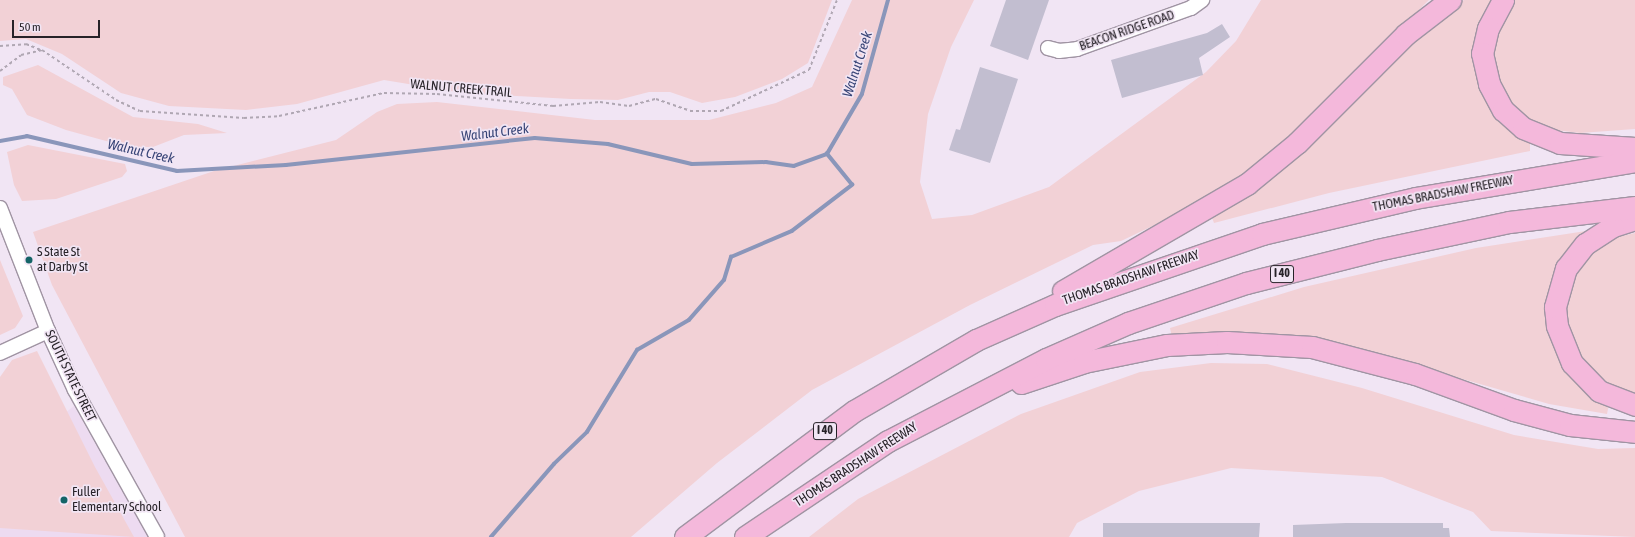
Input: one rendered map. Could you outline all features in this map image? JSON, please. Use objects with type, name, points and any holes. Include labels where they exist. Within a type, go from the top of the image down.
[{"type":"highway","points":[[976,340],[1247,184],[1297,144],[1406,34],[1450,0]]},
{"type":"highway","points":[[1503,0],[1488,28],[1482,53],[1489,84],[1503,110],[1523,128],[1560,143],[1635,148]]},
{"type":"highway","name":"THOMAS BRADSHAW FREEWAY","points":[[685,537],[854,411],[976,340],[1056,305],[1262,234],[1415,198],[1635,161]]},
{"type":"highway","name":"THOMAS BRADSHAW FREEWAY","points":[[745,537],[888,441],[948,408],[1046,359],[1128,323],[1246,283],[1509,222],[1635,207]]},
{"type":"highway","points":[[1635,219],[1613,226],[1585,244],[1566,268],[1555,307],[1557,326],[1572,364],[1599,391],[1635,405]]},
{"type":"highway","points":[[948,408],[1084,362],[1167,345],[1226,342],[1312,348],[1414,374],[1514,410],[1570,425],[1635,432]]},
{"type":"street","name":"BEACON RIDGE ROAD","points":[[1048,48],[1059,51],[1077,49],[1191,8],[1202,0]]},
{"type":"street","name":"SOUTH STATE STREET","points":[[1,211],[48,331],[75,390],[157,537]]},
{"type":"street","points":[[0,353],[48,331]]},
{"type":"path","name":"WALNUT CREEK TRAIL","points":[[0,46],[26,44],[42,50],[116,100],[140,111],[244,118],[279,116],[384,93],[437,94],[553,106],[600,102],[629,106],[656,99],[690,111],[721,111],[809,70],[837,0]]},
{"type":"path","points":[[0,70],[21,55],[42,50]]},
{"type":"shaded area","points":[[0,0],[832,0],[808,63],[782,79],[735,97],[702,103],[670,92],[649,92],[618,100],[571,99],[463,93],[384,80],[297,104],[246,110],[169,106],[121,93],[62,54],[26,39],[0,41]]},
{"type":"shaded area","points":[[852,0],[974,0],[951,47],[928,114],[920,182],[932,219],[972,215],[1049,187],[1206,72],[1236,41],[1261,0],[1429,0],[1260,165],[1203,202],[1121,241],[1093,245],[970,305],[812,390],[717,463],[631,537],[185,537],[52,285],[33,232],[214,171],[336,140],[377,112],[397,104],[437,102],[595,120],[709,120],[776,103],[812,87]]},
{"type":"shaded area","points":[[1464,0],[1493,0],[1485,11],[1478,32],[1478,77],[1487,103],[1511,131],[1530,143],[1530,151],[1329,193],[1214,223],[1211,215],[1444,13]]},
{"type":"shaded area","points":[[1511,0],[1635,0],[1635,129],[1580,133],[1538,128],[1505,100],[1490,63],[1499,16]]},
{"type":"shaded area","points":[[38,65],[133,117],[198,124],[227,133],[184,135],[153,147],[128,147],[66,130],[27,115],[12,89],[3,85],[3,77]]},
{"type":"shaded area","points":[[28,145],[125,164],[127,171],[122,177],[56,199],[22,201],[14,185],[7,152]]},
{"type":"shaded area","points":[[1586,231],[1578,239],[1550,312],[1609,404],[1607,414],[1549,404],[1407,363],[1172,337],[1170,328],[1304,287],[1476,248]]},
{"type":"shaded area","points":[[1635,233],[1635,395],[1610,386],[1580,359],[1564,311],[1572,281],[1586,255],[1613,238]]},
{"type":"shaded area","points":[[0,260],[23,316],[15,328],[0,335]]},
{"type":"shaded area","name":"Fuller Elementary School","points":[[37,351],[95,467],[134,537],[0,528],[0,377],[12,360]]},
{"type":"shaded area","points":[[1211,363],[1267,364],[1362,388],[1514,435],[1598,449],[1635,448],[1635,537],[1491,531],[1473,512],[1382,477],[1231,468],[1139,491],[1077,523],[1069,537],[809,537],[858,499],[1021,414],[1140,372]]},
{"type":"shaded area","name":"Fuller Elementary School","points":[[74,406],[148,537],[0,537],[0,463]]},
{"type":"building","points":[[1006,0],[1049,0],[1028,60],[990,46]]},
{"type":"building","points":[[1222,24],[1230,37],[1199,58],[1203,75],[1122,98],[1111,60],[1207,33]]},
{"type":"building","points":[[980,67],[1018,79],[990,163],[949,150],[956,129],[960,130]]},
{"type":"building","points":[[1103,523],[1260,523],[1259,537],[1103,537]]},
{"type":"building","points":[[1346,523],[1443,523],[1443,528],[1449,528],[1450,537],[1293,537],[1293,525]]},
{"type":"waterway","name":"Walnut Creek","points":[[0,141],[27,136],[177,171],[286,165],[535,138],[608,144],[692,164],[766,162],[794,166],[827,154],[862,94],[888,0]]},
{"type":"waterway","points":[[491,537],[554,464],[587,432],[637,350],[689,320],[724,280],[731,257],[792,231],[852,185],[827,154]]},
{"type":"place","name":"S State St at Darby St","points":[[29,260]]},
{"type":"place","name":"Fuller Elementary School","points":[[64,500]]}]
